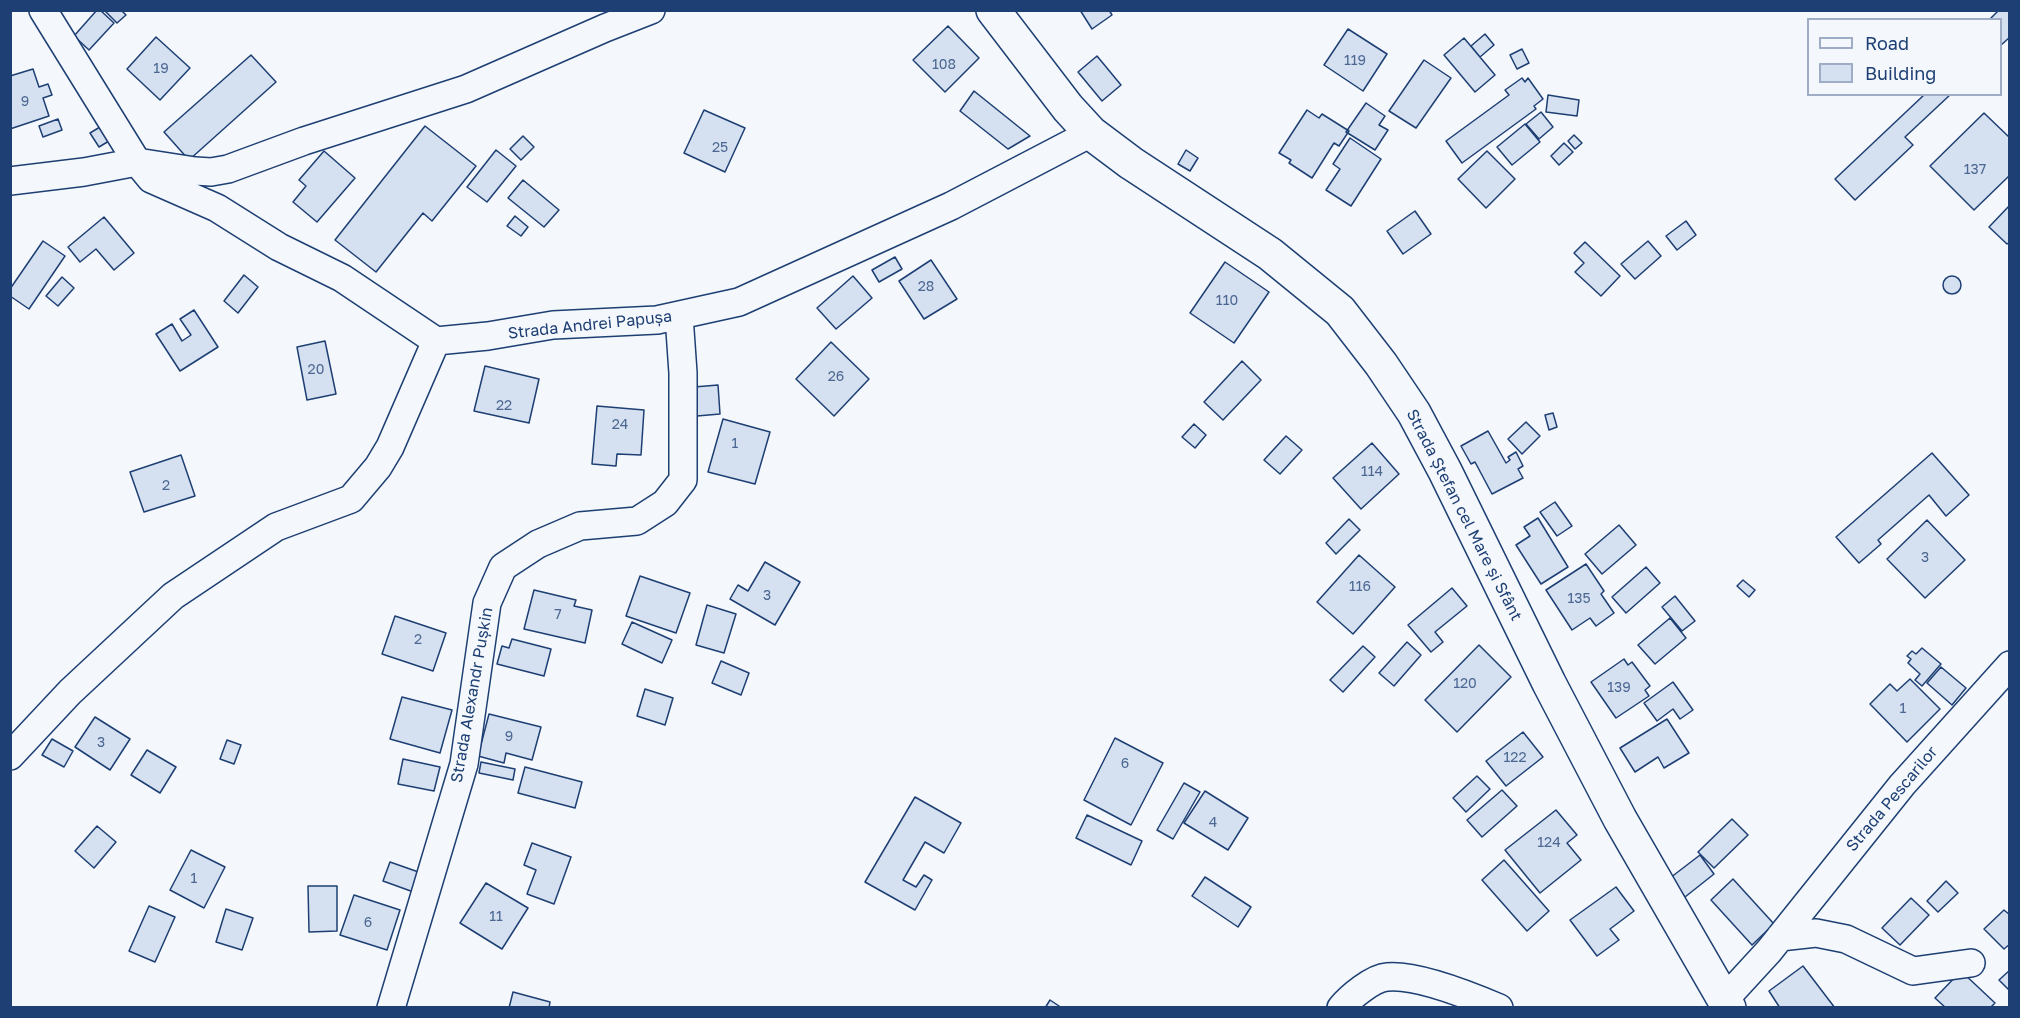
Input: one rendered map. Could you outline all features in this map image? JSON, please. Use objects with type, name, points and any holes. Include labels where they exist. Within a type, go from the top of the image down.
[{"type":"main road","name":"Strada Ștefan cel Mare și Sfânt","points":[[993,10],[1068,108],[1091,133],[1131,163],[1270,254],[1340,311],[1381,364],[1414,413],[1620,819],[1726,1004]]},
{"type":"street","points":[[10,756],[70,692],[173,596],[276,527],[351,499],[378,467],[390,447],[436,341],[342,278],[279,247],[217,208],[151,179],[137,162],[44,10]]},
{"type":"street","points":[[10,181],[84,172],[137,162],[195,171],[211,172],[228,169],[304,141],[466,89],[651,10]]},
{"type":"street","name":"Strada Andrei Papușa","points":[[436,341],[553,326],[657,320],[739,302],[951,206],[1091,133]]},
{"type":"street","name":"Strada Alexandr Pușkin","points":[[392,1008],[464,764],[487,603],[503,567],[538,544],[580,526],[637,521],[665,503],[683,480],[683,373],[679,316]]},
{"type":"street","name":"Strada Pescarilor","points":[[1726,1004],[1902,785],[2010,664]]},
{"type":"street","points":[[1780,937],[1816,933],[1846,939],[1913,971],[1971,963]]},
{"type":"street","points":[[1341,1008],[1360,991],[1384,977],[1411,979],[1463,993],[1498,1008]]},
{"type":"building","points":[[97,10],[100,10],[114,23],[89,50],[74,36]]},
{"type":"building","points":[[104,10],[121,10],[126,15],[117,23]]},
{"type":"building","points":[[1080,10],[1109,10],[1112,15],[1092,29]]},
{"type":"building","points":[[1999,10],[2010,10],[2010,37],[2002,44],[2002,18],[1991,18]]},
{"type":"building","points":[[948,26],[979,58],[945,92],[913,60]]},
{"type":"building","points":[[1348,29],[1387,54],[1363,91],[1324,65]]},
{"type":"building","points":[[1485,34],[1494,45],[1480,57],[1471,46]]},
{"type":"building","points":[[156,37],[190,68],[160,100],[127,69]]},
{"type":"building","points":[[1464,38],[1495,75],[1475,92],[1444,55]]},
{"type":"building","points":[[1522,49],[1529,63],[1517,69],[1510,55]]},
{"type":"building","points":[[251,55],[276,82],[189,160],[164,132]]},
{"type":"building","points":[[1097,56],[1121,85],[1102,101],[1078,72]]},
{"type":"building","points":[[1424,60],[1451,78],[1416,128],[1389,111]]},
{"type":"building","points":[[33,69],[39,87],[48,84],[52,95],[43,98],[49,116],[10,129],[10,76]]},
{"type":"building","points":[[1522,78],[1525,82],[1528,78],[1543,99],[1534,106],[1536,109],[1462,163],[1446,141],[1509,95],[1505,90]]},
{"type":"building","points":[[974,91],[1030,136],[1008,149],[960,111]]},
{"type":"building","points":[[1548,95],[1579,100],[1577,116],[1546,112]]},
{"type":"building","points":[[1923,96],[1949,96],[1905,137],[1913,145],[1855,200],[1835,179]]},
{"type":"building","points":[[1366,103],[1385,116],[1379,125],[1388,130],[1375,150],[1346,132]]},
{"type":"building","points":[[704,110],[745,128],[725,172],[684,153]]},
{"type":"building","points":[[1307,110],[1319,118],[1322,114],[1349,131],[1339,146],[1334,143],[1312,178],[1289,163],[1291,160],[1279,153]]},
{"type":"building","points":[[1541,112],[1553,127],[1539,139],[1526,124]]},
{"type":"building","points":[[1984,113],[2010,138],[2010,175],[1974,210],[1930,166]]},
{"type":"building","points":[[58,119],[62,130],[43,137],[39,126]]},
{"type":"building","points":[[1525,124],[1540,142],[1512,165],[1497,147]]},
{"type":"building","points":[[425,126],[476,166],[432,221],[423,213],[376,272],[335,240]]},
{"type":"building","points":[[100,127],[109,141],[99,147],[90,133]]},
{"type":"building","points":[[1574,135],[1582,143],[1575,149],[1568,141]]},
{"type":"building","points":[[523,136],[534,147],[521,160],[510,149]]},
{"type":"building","points":[[1350,138],[1381,159],[1351,206],[1326,190],[1340,169],[1333,164]]},
{"type":"building","points":[[1564,143],[1573,152],[1559,165],[1551,156]]},
{"type":"building","points":[[496,150],[516,166],[487,202],[467,187]]},
{"type":"building","points":[[1186,150],[1198,158],[1190,171],[1178,164]]},
{"type":"building","points":[[324,151],[355,178],[317,222],[293,202],[306,186],[299,180]]},
{"type":"building","points":[[1487,151],[1515,179],[1486,208],[1458,179]]},
{"type":"building","points":[[523,180],[559,210],[544,227],[508,198]]},
{"type":"building","points":[[2010,205],[2010,242],[2007,244],[1989,227]]},
{"type":"building","points":[[1415,211],[1431,234],[1403,254],[1387,231]]},
{"type":"building","points":[[515,216],[528,227],[521,236],[507,226]]},
{"type":"building","points":[[104,217],[134,253],[114,270],[96,249],[80,262],[68,247]]},
{"type":"building","points":[[1686,221],[1696,235],[1677,250],[1666,236]]},
{"type":"building","points":[[43,241],[65,256],[29,309],[10,296],[10,289]]},
{"type":"building","points":[[1648,241],[1661,256],[1635,279],[1621,264]]},
{"type":"building","points":[[1585,242],[1620,276],[1601,296],[1575,272],[1584,263],[1574,253]]},
{"type":"building","points":[[895,257],[902,269],[879,282],[872,270]]},
{"type":"building","points":[[931,260],[957,299],[924,319],[899,281]]},
{"type":"building","points":[[1225,262],[1269,292],[1234,343],[1190,313]]},
{"type":"building","points":[[244,275],[258,287],[238,313],[224,301]]},
{"type":"building","points":[[853,276],[872,298],[836,329],[817,308]]},
{"type":"building","points":[[1948,276],[1956,276],[1961,281],[1959,292],[1948,294],[1943,289],[1943,281]]},
{"type":"building","points":[[62,277],[74,288],[58,306],[46,296]]},
{"type":"building","points":[[194,310],[218,347],[180,371],[156,334],[172,324],[182,341],[191,335],[180,319]]},
{"type":"building","points":[[325,341],[336,394],[307,400],[297,347]]},
{"type":"building","points":[[831,342],[869,379],[834,416],[796,379]]},
{"type":"building","points":[[1242,361],[1261,380],[1223,420],[1204,402]]},
{"type":"building","points":[[485,366],[539,379],[529,423],[474,411]]},
{"type":"building","points":[[718,385],[720,414],[697,416],[694,387]]},
{"type":"building","points":[[597,406],[644,410],[641,455],[617,454],[616,466],[592,464]]},
{"type":"building","points":[[1553,413],[1557,427],[1549,430],[1545,415]]},
{"type":"building","points":[[723,419],[770,432],[755,484],[708,472]]},
{"type":"building","points":[[1526,422],[1540,436],[1522,454],[1508,439]]},
{"type":"building","points":[[1194,424],[1206,435],[1195,448],[1182,437]]},
{"type":"building","points":[[1488,431],[1506,463],[1510,460],[1508,457],[1516,452],[1523,466],[1518,469],[1523,478],[1492,494],[1475,462],[1471,464],[1461,446]]},
{"type":"building","points":[[1286,436],[1302,450],[1280,474],[1264,460]]},
{"type":"building","points":[[1372,443],[1399,474],[1361,509],[1333,478]]},
{"type":"building","points":[[1932,453],[1969,495],[1946,516],[1929,495],[1878,540],[1881,544],[1859,563],[1836,537]]},
{"type":"building","points":[[181,455],[195,496],[144,512],[130,472]]},
{"type":"building","points":[[1555,502],[1572,526],[1557,536],[1540,512]]},
{"type":"building","points":[[1538,518],[1568,567],[1541,584],[1516,545],[1530,536],[1524,527]]},
{"type":"building","points":[[1349,519],[1360,530],[1336,554],[1326,543]]},
{"type":"building","points":[[1927,520],[1965,560],[1925,598],[1887,559]]},
{"type":"building","points":[[1619,525],[1636,545],[1602,574],[1585,554]]},
{"type":"building","points":[[1359,555],[1395,587],[1353,634],[1317,602]]},
{"type":"building","points":[[765,562],[800,582],[775,625],[730,599],[738,585],[748,591]]},
{"type":"building","points":[[1586,564],[1604,591],[1601,594],[1614,613],[1596,626],[1590,618],[1572,630],[1546,590]]},
{"type":"building","points":[[1646,567],[1660,583],[1626,613],[1612,597]]},
{"type":"building","points":[[640,576],[690,593],[676,633],[626,616]]},
{"type":"building","points":[[1743,580],[1755,590],[1749,597],[1737,586]]},
{"type":"building","points":[[1452,588],[1467,606],[1435,632],[1443,642],[1431,652],[1408,625]]},
{"type":"building","points":[[534,590],[576,600],[574,606],[592,610],[585,643],[524,629]]},
{"type":"building","points":[[1675,596],[1695,621],[1682,631],[1662,607]]},
{"type":"building","points":[[707,605],[736,614],[724,653],[696,645]]},
{"type":"building","points":[[395,616],[446,633],[433,671],[382,654]]},
{"type":"building","points":[[1670,618],[1686,638],[1655,664],[1638,645]]},
{"type":"building","points":[[632,622],[672,640],[662,663],[622,644]]},
{"type":"building","points":[[512,639],[551,649],[544,676],[497,664],[502,646],[509,648]]},
{"type":"building","points":[[1407,642],[1421,655],[1394,686],[1379,673]]},
{"type":"building","points":[[1479,645],[1511,677],[1457,732],[1425,700]]},
{"type":"building","points":[[1363,646],[1375,657],[1343,692],[1330,680]]},
{"type":"building","points":[[1922,648],[1941,664],[1922,686],[1915,680],[1920,674],[1908,663],[1911,659],[1907,656],[1912,651],[1916,654]]},
{"type":"building","points":[[1624,659],[1628,665],[1632,662],[1650,686],[1645,690],[1649,696],[1616,718],[1591,682]]},
{"type":"building","points":[[721,661],[749,673],[741,695],[712,683]]},
{"type":"building","points":[[1941,667],[1966,688],[1952,705],[1927,683]]},
{"type":"building","points":[[1910,679],[1940,709],[1907,742],[1870,704],[1890,684],[1897,691]]},
{"type":"building","points":[[1673,682],[1693,710],[1680,719],[1673,709],[1657,721],[1644,703]]},
{"type":"building","points":[[645,689],[673,698],[665,725],[637,716]]},
{"type":"building","points":[[402,697],[452,710],[440,753],[390,739]]},
{"type":"building","points":[[489,714],[541,727],[532,760],[506,753],[504,763],[478,756]]},
{"type":"building","points":[[95,717],[130,739],[110,770],[75,747]]},
{"type":"building","points":[[1667,719],[1689,753],[1664,768],[1658,757],[1635,772],[1620,748]]},
{"type":"building","points":[[1523,732],[1543,757],[1506,786],[1486,761]]},
{"type":"building","points":[[1115,738],[1163,763],[1131,825],[1084,800]]},
{"type":"building","points":[[52,739],[73,751],[64,767],[42,755]]},
{"type":"building","points":[[227,740],[241,745],[234,764],[220,759]]},
{"type":"building","points":[[147,750],[176,767],[160,793],[131,775]]},
{"type":"building","points":[[403,759],[440,767],[434,791],[398,784]]},
{"type":"building","points":[[481,762],[515,769],[513,780],[479,773]]},
{"type":"building","points":[[525,767],[582,782],[575,808],[518,793]]},
{"type":"building","points":[[1477,776],[1490,789],[1466,812],[1453,798]]},
{"type":"building","points":[[1184,783],[1200,792],[1173,839],[1157,830]]},
{"type":"building","points":[[1502,790],[1517,806],[1482,837],[1467,820]]},
{"type":"building","points":[[1205,791],[1248,818],[1228,850],[1184,823]]},
{"type":"building","points":[[915,797],[961,823],[944,853],[925,842],[903,880],[916,887],[924,875],[932,880],[915,910],[865,882]]},
{"type":"building","points":[[1556,810],[1577,835],[1567,843],[1581,860],[1540,893],[1505,850]]},
{"type":"building","points":[[1087,815],[1142,841],[1131,865],[1076,838]]},
{"type":"building","points":[[1732,819],[1748,835],[1714,868],[1698,852]]},
{"type":"building","points":[[97,826],[116,842],[94,868],[75,851]]},
{"type":"building","points":[[532,843],[571,857],[554,904],[527,894],[536,870],[524,865]]},
{"type":"building","points":[[191,850],[225,867],[204,908],[170,890]]},
{"type":"building","points":[[1700,855],[1714,874],[1685,897],[1670,878]]},
{"type":"building","points":[[1504,860],[1549,911],[1527,931],[1482,880]]},
{"type":"building","points":[[390,862],[427,875],[419,894],[383,881]]},
{"type":"building","points":[[1205,877],[1251,907],[1238,927],[1192,896]]},
{"type":"building","points":[[1733,879],[1774,924],[1752,945],[1711,900]]},
{"type":"building","points":[[1946,881],[1958,893],[1938,912],[1927,901]]},
{"type":"building","points":[[486,883],[528,908],[502,949],[460,923]]},
{"type":"building","points":[[308,886],[337,886],[337,931],[309,932]]},
{"type":"building","points":[[1616,887],[1634,911],[1610,929],[1619,940],[1597,956],[1570,920]]},
{"type":"building","points":[[354,895],[400,910],[387,950],[340,935]]},
{"type":"building","points":[[1911,898],[1929,915],[1900,945],[1882,928]]},
{"type":"building","points":[[149,906],[175,917],[155,962],[129,951]]},
{"type":"building","points":[[226,909],[253,918],[242,950],[216,942]]},
{"type":"building","points":[[2004,910],[2010,915],[2010,944],[2004,949],[1984,929]]},
{"type":"building","points":[[1803,966],[1835,1008],[1780,1008],[1769,991]]},
{"type":"building","points":[[2010,970],[2010,991],[1999,980]]},
{"type":"building","points":[[1961,971],[1995,1003],[1990,1008],[1946,1008],[1935,998]]},
{"type":"building","points":[[513,992],[550,1002],[549,1008],[509,1008]]},
{"type":"building","points":[[1050,1000],[1062,1008],[1045,1008]]}]
